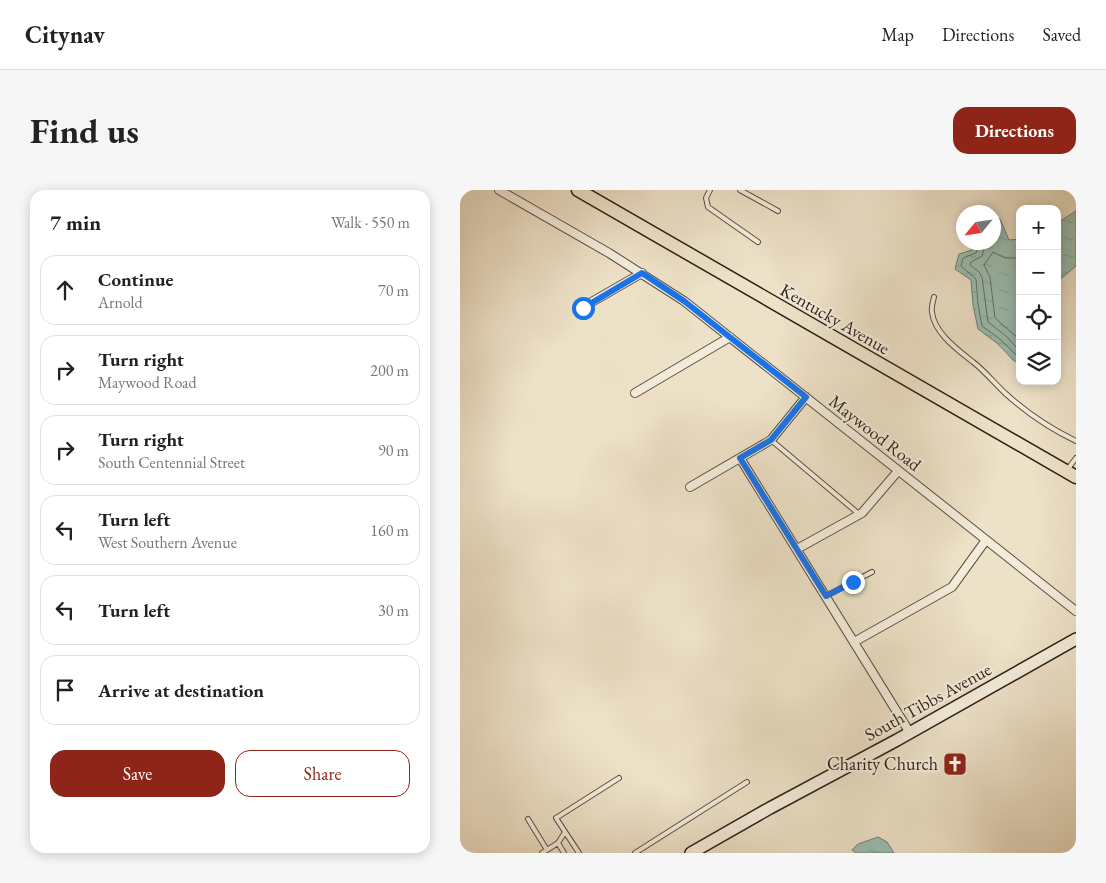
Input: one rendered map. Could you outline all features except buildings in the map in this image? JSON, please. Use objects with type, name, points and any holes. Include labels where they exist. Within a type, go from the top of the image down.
[{"type":"main road","name":"Kentucky Avenue","points":[[578,190],[1071,475]]},
{"type":"main road","name":"South Tibbs Avenue","points":[[691,853],[770,808],[910,733],[1076,639]]},
{"type":"street","name":"Maywood Road","points":[[499,190],[642,273],[684,301],[1076,612]]},
{"type":"street","points":[[583,308],[642,273]]},
{"type":"street","points":[[635,392],[730,337]]},
{"type":"street","points":[[690,487],[771,440],[806,397]]},
{"type":"street","points":[[740,458],[910,733]]},
{"type":"street","points":[[796,549],[862,513],[898,471]]},
{"type":"street","points":[[854,642],[952,586],[986,540]]},
{"type":"lane","points":[[710,190],[706,198],[708,207],[758,242]]},
{"type":"lane","points":[[740,190],[778,211]]},
{"type":"lane","points":[[934,297],[932,312],[937,324],[944,336],[956,349],[973,362],[1013,400],[1060,434],[1076,441]]},
{"type":"lane","points":[[771,440],[859,514]]},
{"type":"lane","points":[[1071,475],[1076,458]]},
{"type":"lane","points":[[826,596],[872,572]]},
{"type":"lane","points":[[578,853],[556,818],[619,778]]},
{"type":"lane","points":[[634,853],[747,782]]},
{"type":"lane","points":[[528,819],[547,850]]},
{"type":"lane","points":[[542,853],[558,843],[566,832]]},
{"type":"lane","points":[[558,843],[564,853]]},
{"type":"water","points":[[1076,211],[1076,266],[1061,279],[1061,250],[1061,220]]},
{"type":"water","points":[[1001,221],[1009,240],[1016,239],[1016,362],[998,344],[978,329],[973,305],[971,280],[955,269],[959,254],[972,250],[1001,250]]},
{"type":"water","points":[[878,837],[887,842],[894,853],[856,853],[852,850],[858,844]]},
{"type":"place","name":"Charity Church","points":[[955,764]]},
{"type":"route","points":[[583,308],[642,273],[684,301],[806,397],[771,440],[740,458],[826,596],[853,582]]}]
